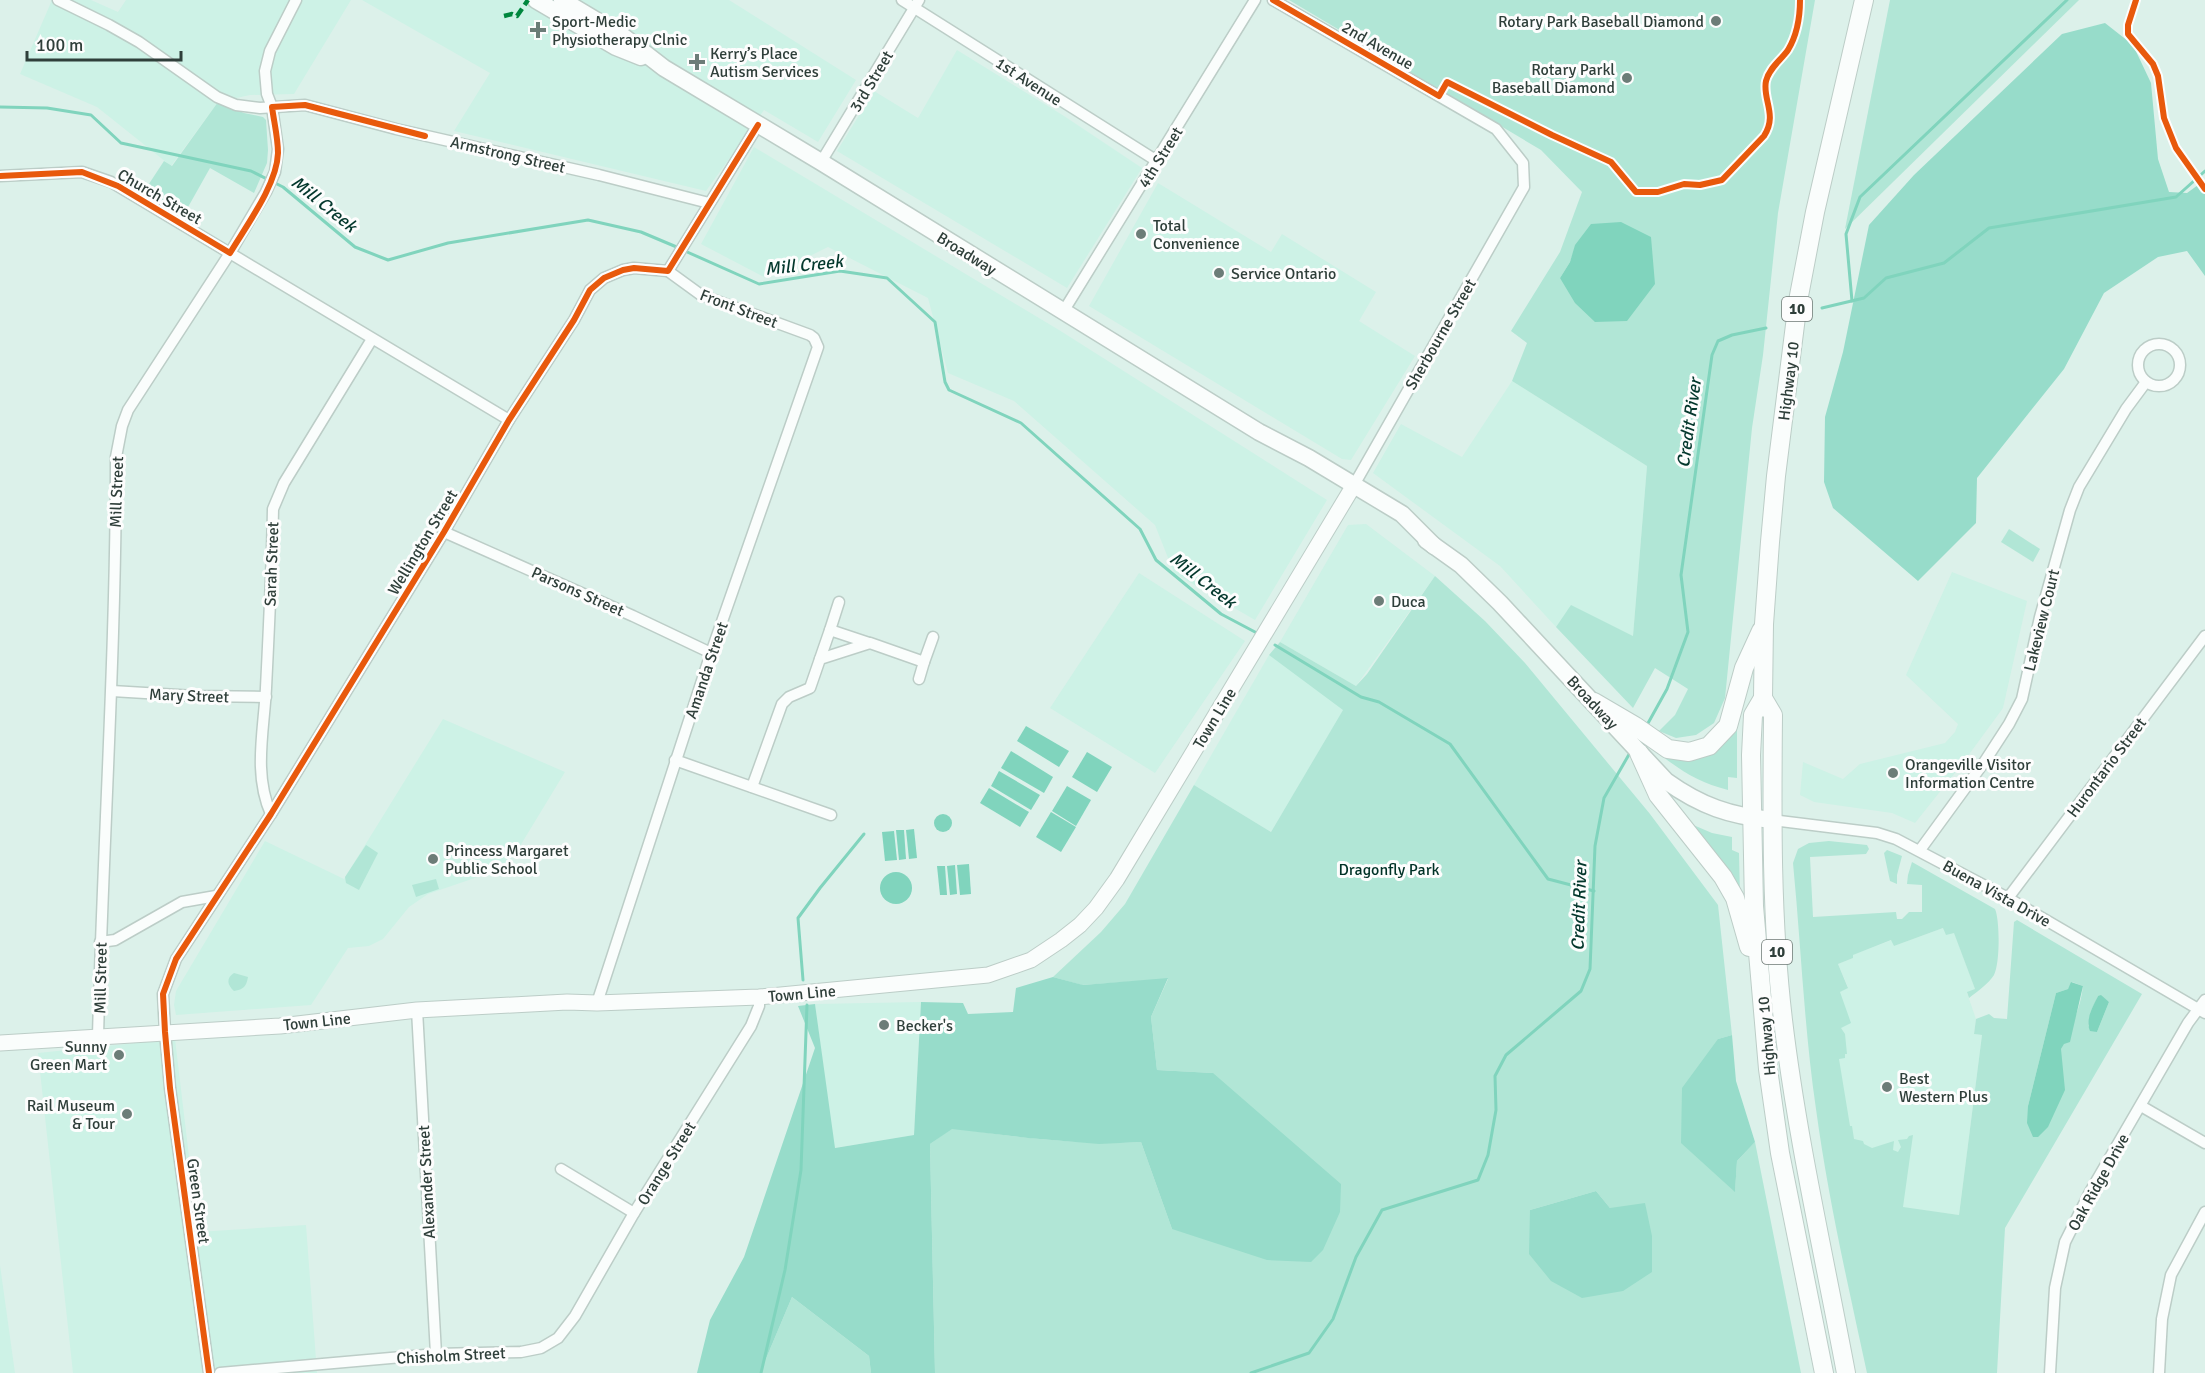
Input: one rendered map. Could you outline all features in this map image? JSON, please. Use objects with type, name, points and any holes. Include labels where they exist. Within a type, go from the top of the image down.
[{"type":"highway","name":"Highway 10","points":[[1824,1373],[1780,1153],[1768,1069],[1754,906],[1751,755],[1753,715],[1763,698],[1764,624],[1776,476],[1798,301],[1815,212],[1864,0]]},
{"type":"highway","points":[[1594,702],[1638,739],[1680,752],[1689,752],[1709,746],[1728,726],[1744,668],[1764,624]]},
{"type":"highway","name":"Highway 10","points":[[1763,698],[1773,715],[1772,820],[1776,940],[1792,1084],[1846,1373]]},
{"type":"highway","points":[[1638,739],[1658,795],[1717,869],[1735,898],[1762,988]]},
{"type":"main road","name":"Broadway","points":[[562,0],[624,37],[657,63],[822,162],[1277,443],[1306,466],[1352,489],[1461,565],[1594,702]]},
{"type":"main road","name":"Broadway","points":[[542,1],[616,47],[657,63]]},
{"type":"main road","name":"Town Line","points":[[0,1043],[280,1026],[417,1010],[567,1002],[759,997],[988,975],[1031,960],[1080,926],[1117,879],[1352,489]]},
{"type":"main road","points":[[1638,739],[1666,781],[1686,796],[1704,805],[1752,818],[1772,820]]},
{"type":"street","name":"Armstrong Street","points":[[58,0],[139,42],[226,102],[260,108],[305,105],[396,129],[599,174],[709,203]]},
{"type":"street","name":"Mill Street","points":[[98,1036],[100,942],[112,692],[116,457],[122,426],[128,410],[230,253],[266,192],[275,172],[278,153],[272,107],[265,79],[268,60],[296,0]]},
{"type":"street","name":"1st Avenue","points":[[902,0],[917,4],[1157,161]]},
{"type":"street","name":"4th Street","points":[[1063,312],[1255,0]]},
{"type":"street","name":"2nd Avenue","points":[[1273,0],[1496,129],[1523,163],[1524,182]]},
{"type":"street","name":"3rd Street","points":[[822,162],[917,4]]},
{"type":"street","points":[[668,271],[758,125]]},
{"type":"street","name":"Church Street","points":[[0,176],[82,172],[118,186],[509,420]]},
{"type":"street","name":"Sherbourne Street","points":[[1352,489],[1524,187],[1524,182]]},
{"type":"street","name":"Wellington Street","points":[[165,1032],[163,994],[176,959],[271,814],[444,532],[509,420],[596,284],[604,278],[627,269],[668,271]]},
{"type":"street","name":"Front Street","points":[[668,271],[701,295],[814,338]]},
{"type":"street","name":"Amanda Street","points":[[597,1003],[711,653],[816,356],[818,347],[814,338]]},
{"type":"street","name":"Sarah Street","points":[[271,814],[264,800],[260,761],[266,697],[274,502],[372,339]]},
{"type":"street","name":"Lakeview Court","points":[[1920,850],[1985,761],[2022,699],[2040,617],[2070,510],[2079,487],[2146,382]]},
{"type":"street","name":"Parsons Street","points":[[444,532],[711,653]]},
{"type":"street","points":[[752,787],[782,704],[789,697],[810,688],[839,602]]},
{"type":"street","points":[[830,630],[924,662]]},
{"type":"street","name":"Hurontario Street","points":[[2008,898],[2205,636]]},
{"type":"street","points":[[919,679],[933,637]]},
{"type":"street","points":[[820,658],[870,643]]},
{"type":"street","name":"Mary Street","points":[[112,692],[266,697]]},
{"type":"street","points":[[675,760],[831,815]]},
{"type":"street","name":"Buena Vista Drive","points":[[1772,820],[1877,833],[1920,850],[2008,898],[2202,1011]]},
{"type":"street","points":[[100,942],[115,940],[182,902],[216,896]]},
{"type":"street","name":"Orange Street","points":[[567,1328],[634,1213],[751,1026],[759,1006],[759,997]]},
{"type":"street","name":"Oak Ridge Drive","points":[[2050,1373],[2055,1288],[2065,1242],[2090,1192],[2141,1106],[2202,1011],[2205,1000]]},
{"type":"street","name":"Alexander Street","points":[[417,1010],[436,1354]]},
{"type":"street","name":"Green Street","points":[[165,1032],[170,1088],[209,1373]]},
{"type":"street","points":[[2141,1106],[2205,1143]]},
{"type":"street","points":[[561,1170],[634,1213]]},
{"type":"street","points":[[2159,1373],[2162,1318],[2168,1284],[2180,1254],[2205,1212]]},
{"type":"street","name":"Chisholm Street","points":[[220,1373],[346,1368],[436,1354],[521,1352],[540,1348],[558,1338],[567,1328]]},
{"type":"shaded area","points":[[52,0],[91,0],[118,12],[126,0],[351,0],[294,94],[250,95],[218,102],[171,166],[97,107],[20,74]]},
{"type":"shaded area","points":[[362,0],[729,0],[856,80],[818,142],[764,110],[706,191],[454,131],[490,73]]},
{"type":"shaded area","points":[[2105,23],[2133,45],[2151,83],[2158,159],[2169,192],[2187,193],[2205,180],[2205,276],[2187,251],[2158,257],[2104,293],[2064,369],[1977,478],[1976,523],[1918,581],[1833,508],[1824,482],[1825,417],[1843,352],[1869,225],[1914,175],[2062,34]]},
{"type":"shaded area","points":[[957,50],[1064,116],[1142,168],[1067,288],[837,151],[874,91],[918,118]]},
{"type":"shaded area","points":[[754,147],[1059,330],[1327,500],[1255,620],[1174,573],[1155,525],[1014,401],[948,373],[928,298],[828,247],[766,278],[701,244]]},
{"type":"shaded area","points":[[1158,183],[1271,252],[1282,234],[1376,292],[1359,321],[1415,356],[1351,460],[1342,459],[1089,306]]},
{"type":"shaded area","points":[[1621,222],[1651,237],[1655,284],[1627,321],[1595,322],[1575,303],[1560,278],[1570,262],[1575,245],[1591,224]]},
{"type":"shaded area","points":[[1512,381],[1647,466],[1633,636],[1571,606],[1556,627],[1500,566],[1373,473],[1401,424],[1462,457]]},
{"type":"shaded area","points":[[1366,524],[1435,576],[1356,686],[1280,642],[1348,525]]},
{"type":"shaded area","points":[[1952,572],[2027,601],[2003,708],[1915,823],[1892,813],[1814,802],[1800,795],[1803,762],[1843,779],[1860,764],[1945,743],[1955,732],[1958,724],[1906,675]]},
{"type":"shaded area","points":[[1139,573],[1245,641],[1155,773],[1050,708]]},
{"type":"shaded area","points":[[1269,655],[1348,702],[1271,832],[1194,785]]},
{"type":"shaded area","name":"Princess Margaret Public School","points":[[443,719],[565,772],[517,851],[504,868],[428,894],[409,907],[383,939],[369,946],[348,948],[311,1005],[176,1015],[174,1005],[176,991],[265,841],[344,879]]},
{"type":"shaded area","points":[[1026,726],[1069,751],[1059,767],[1017,741]]},
{"type":"shaded area","points":[[1011,751],[1053,777],[1044,793],[1001,768]]},
{"type":"shaded area","points":[[1087,752],[1112,767],[1097,792],[1072,777]]},
{"type":"shaded area","points":[[999,771],[1040,795],[1031,810],[991,786]]},
{"type":"shaded area","points":[[1067,786],[1091,800],[1076,826],[1052,811]]},
{"type":"shaded area","points":[[989,788],[1029,812],[1020,827],[980,803]]},
{"type":"shaded area","points":[[1051,812],[1076,827],[1061,852],[1036,837]]},
{"type":"shaded area","points":[[943,814],[949,817],[952,823],[949,829],[943,832],[937,829],[934,823],[937,817]]},
{"type":"shaded area","points":[[914,829],[917,858],[909,859],[906,830]]},
{"type":"shaded area","points":[[896,830],[904,830],[906,859],[899,860]]},
{"type":"shaded area","points":[[894,831],[897,860],[885,861],[882,832]]},
{"type":"shaded area","points":[[969,864],[971,894],[960,895],[957,865]]},
{"type":"shaded area","points":[[955,865],[957,894],[950,895],[947,866]]},
{"type":"shaded area","points":[[937,866],[945,866],[947,895],[940,895]]},
{"type":"shaded area","points":[[896,872],[907,877],[912,888],[907,899],[896,904],[885,899],[880,888],[885,877]]},
{"type":"shaded area","points":[[1943,928],[1954,932],[1975,989],[1967,993],[1976,1019],[1974,1034],[1982,1035],[1959,1215],[1898,1207],[1857,1164],[1831,1046],[1840,992],[1848,987],[1838,964],[1853,958],[1852,955],[1892,940],[1894,946]]},
{"type":"shaded area","points":[[1053,977],[1083,985],[1168,978],[1151,1017],[1157,1070],[1213,1073],[1341,1184],[1340,1212],[1323,1250],[1311,1262],[1267,1260],[1172,1229],[1141,1142],[1099,1144],[952,1129],[930,1144],[935,1373],[871,1373],[869,1356],[792,1297],[760,1373],[697,1373],[710,1320],[744,1257],[815,1048],[798,1006],[815,1004],[835,1148],[914,1135],[921,1002],[963,1003],[968,1014],[1013,1012],[1016,988]]},
{"type":"shaded area","points":[[2071,982],[2083,986],[2070,1042],[2064,1044],[2061,1049],[2065,1090],[2048,1127],[2038,1137],[2033,1137],[2027,1123],[2028,1106],[2056,993],[2068,989]]},
{"type":"shaded area","points":[[2101,995],[2109,1002],[2097,1032],[2090,1031],[2088,1022],[2090,1013],[2098,996]]},
{"type":"shaded area","points":[[921,1002],[914,1135],[834,1148],[815,1004]]},
{"type":"shaded area","points":[[1732,1035],[1736,1081],[1755,1142],[1737,1161],[1735,1192],[1681,1143],[1682,1088],[1718,1039]]},
{"type":"shaded area","points":[[175,1039],[198,1232],[306,1225],[317,1373],[73,1373],[38,1053]]},
{"type":"shaded area","points":[[1596,1191],[1610,1208],[1645,1203],[1652,1236],[1652,1272],[1623,1291],[1582,1298],[1551,1281],[1529,1254],[1530,1210]]},
{"type":"shaded area","points":[[0,1265],[15,1373],[0,1373]]},
{"type":"green space","points":[[1289,0],[1815,0],[1778,213],[1763,355],[1752,428],[1725,698],[1714,723],[1696,735],[1676,738],[1659,731],[1675,715],[1688,689],[1655,668],[1633,708],[1556,627],[1571,605],[1633,636],[1647,466],[1512,381],[1527,343],[1511,331],[1560,252],[1582,192],[1541,150]],"holes":[[[1576,245],[1655,284],[1560,278],[1570,262]]]},
{"type":"green space","points":[[1890,0],[2079,0],[1845,229]]},
{"type":"green space","points":[[218,102],[266,120],[267,163],[254,193],[210,168],[183,216],[143,193],[164,161],[172,166]]},
{"type":"green space","points":[[2009,529],[2040,549],[2033,562],[2001,542]]},
{"type":"green space","name":"Dragonfly Park","points":[[1435,576],[1485,621],[1525,663],[1650,814],[1718,905],[1732,1035],[1718,1039],[1735,1191],[1737,1161],[1755,1142],[1801,1373],[935,1373],[930,1144],[952,1128],[1070,1141],[1141,1142],[1172,1229],[1213,1073],[1157,1070],[1151,1017],[1168,979],[1082,985],[1053,977],[1101,932],[1125,904],[1194,785],[1271,832],[1343,710],[1269,655],[1280,642],[1356,686],[1367,674]],"holes":[[[1596,1191],[1610,1208],[1530,1210]]]},
{"type":"green space","points":[[1737,728],[1737,778],[1728,777],[1728,790],[1693,777],[1662,756],[1685,760],[1701,758],[1721,746]]},
{"type":"green space","points":[[1691,824],[1712,833],[1732,837],[1732,850],[1739,853],[1740,897],[1724,865]]},
{"type":"green space","points":[[1829,841],[1867,845],[1869,849],[1866,854],[1810,857],[1813,917],[1896,912],[1897,919],[1902,919],[1909,912],[1922,912],[1922,885],[1907,884],[1912,862],[1995,909],[1997,915],[1999,942],[1994,975],[1969,998],[1967,992],[1975,989],[1954,933],[1946,935],[1943,928],[1894,946],[1891,940],[1853,955],[1853,958],[1838,964],[1848,988],[1840,992],[1851,1023],[1841,1028],[1845,1034],[1847,1054],[1845,1058],[1839,1059],[1850,1126],[1852,1126],[1854,1139],[1863,1141],[1872,1148],[1894,1141],[1893,1150],[1898,1152],[1901,1147],[1898,1140],[1907,1139],[1913,1135],[1903,1207],[1959,1215],[1982,1035],[1974,1034],[1976,1019],[1989,1014],[1994,1018],[2007,1019],[2014,922],[2017,920],[2142,994],[2005,1228],[1997,1373],[1867,1373],[1826,1175],[1808,1048],[1793,863],[1798,849],[1809,843]],"holes":[[[2072,982],[2083,986],[2076,1016],[2062,1048],[2028,1106],[2056,993],[2068,989]],[[2098,996],[2109,1002],[2097,1032],[2088,1026],[2091,1011]]]},
{"type":"green space","points":[[366,845],[378,853],[359,890],[346,883],[345,877]]},
{"type":"green space","points":[[1887,850],[1902,856],[1897,884],[1890,881],[1884,853]]},
{"type":"green space","points":[[436,879],[439,889],[416,897],[412,885]]},
{"type":"green space","points":[[234,973],[248,977],[244,987],[234,991],[228,982]]},
{"type":"green space","points":[[792,1297],[869,1356],[871,1373],[760,1373]]},
{"type":"waterway","points":[[1852,301],[1846,234],[1860,197],[2067,0]]},
{"type":"waterway","name":"Mill Creek","points":[[0,107],[47,108],[91,115],[121,143],[251,171],[283,187],[355,247],[388,260],[448,243],[588,220],[641,232],[679,248]]},
{"type":"waterway","name":"Credit River","points":[[1822,308],[1864,298],[1886,278],[1944,263],[1989,228],[2176,197],[2205,171]]},
{"type":"waterway","name":"Mill Creek","points":[[685,251],[759,284],[840,271],[887,278],[935,322],[945,382],[949,390],[1021,423],[1140,529],[1156,560],[1221,614],[1255,632]]},
{"type":"waterway","name":"Credit River","points":[[1647,725],[1667,689],[1688,632],[1681,575],[1712,355],[1718,341],[1732,335],[1766,328]]},
{"type":"waterway","name":"Mill Creek","points":[[1275,645],[1361,697],[1379,702],[1450,744],[1548,879],[1594,891]]},
{"type":"waterway","name":"Credit River","points":[[1251,1373],[1309,1353],[1333,1319],[1356,1257],[1382,1210],[1478,1180],[1488,1155],[1496,1110],[1495,1076],[1506,1055],[1581,991],[1590,969],[1595,846],[1604,798],[1631,751]]},
{"type":"waterway","points":[[803,980],[798,918],[864,834]]},
{"type":"waterway","points":[[761,1373],[785,1270],[801,1170],[807,1005]]},
{"type":"marked path","points":[[504,16],[512,14],[517,16],[528,0]]},
{"type":"cycle path","points":[[1273,0],[1439,96],[1447,82],[1611,162],[1636,192],[1658,192],[1684,184],[1700,185],[1722,180],[1764,136],[1770,121],[1766,81],[1794,38],[1799,19],[1800,0]]},
{"type":"cycle path","points":[[2136,0],[2128,25],[2128,34],[2153,64],[2158,76],[2164,118],[2176,148],[2205,189]]},
{"type":"cycle path","points":[[0,176],[82,172],[118,186],[230,253],[267,192],[276,165],[278,147],[272,107],[305,105],[425,136]]},
{"type":"cycle path","points":[[209,1373],[170,1088],[165,1032],[163,994],[176,959],[271,814],[444,532],[509,420],[574,320],[590,290],[604,278],[623,270],[634,268],[668,271],[758,125]]},
{"type":"place","name":"Rotary Park Baseball Diamond","points":[[1716,21]]},
{"type":"place","name":"Sport-Medic Physiotherapy Clnic","points":[[538,30]]},
{"type":"place","name":"Kerry’s Place Autism Services","points":[[697,62]]},
{"type":"place","name":"Rotary Parkl Baseball Diamond","points":[[1627,78]]},
{"type":"place","name":"Total Convenience","points":[[1141,234]]},
{"type":"place","name":"Service Ontario","points":[[1219,273]]},
{"type":"place","name":"Duca","points":[[1379,601]]},
{"type":"place","name":"Orangeville Visitor Information Centre","points":[[1893,773]]},
{"type":"place","name":"Princess Margaret Public School","points":[[433,859]]},
{"type":"place","name":"Becker's","points":[[884,1025]]},
{"type":"place","name":"Sunny Green Mart","points":[[119,1055]]},
{"type":"place","name":"Best Western Plus","points":[[1887,1087]]},
{"type":"place","name":"Rail Museum & Tour","points":[[127,1114]]}]
